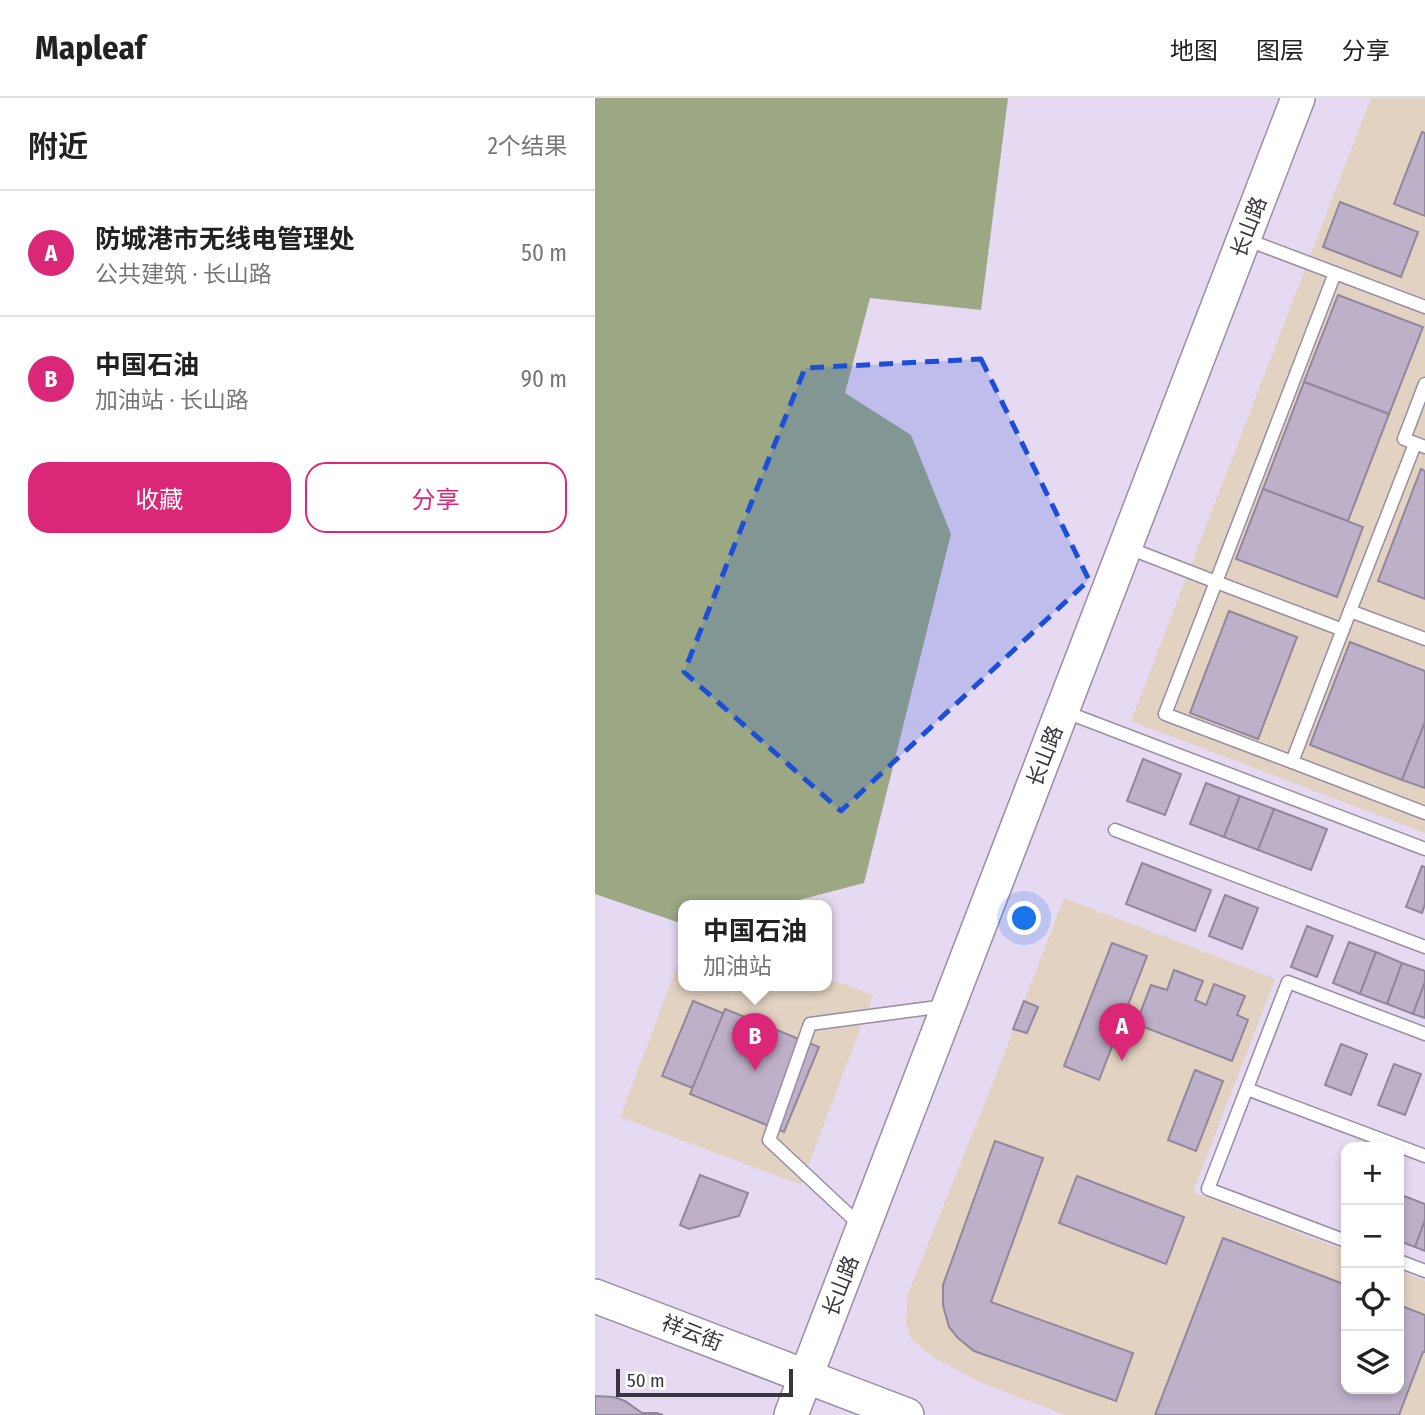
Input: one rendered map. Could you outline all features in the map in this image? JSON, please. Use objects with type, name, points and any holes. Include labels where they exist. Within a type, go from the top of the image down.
[{"type":"street","name":"长山路","points":[[791,1415],[1299,98]]},
{"type":"street","name":"祥云街","points":[[595,1296],[907,1415]]},
{"type":"lane","points":[[1244,239],[1425,307]]},
{"type":"lane","points":[[1335,273],[1165,714],[1425,813]]},
{"type":"lane","points":[[1292,762],[1350,611],[1420,446],[1403,439],[1425,384]]},
{"type":"lane","points":[[1125,547],[1343,630]]},
{"type":"lane","points":[[1350,611],[1425,639]]},
{"type":"lane","points":[[1062,711],[1425,849]]},
{"type":"lane","points":[[1115,830],[1425,947]]},
{"type":"lane","points":[[1341,1239],[1208,1189],[1288,982],[1425,1034]]},
{"type":"lane","points":[[863,1228],[769,1140],[810,1024],[949,1005]]},
{"type":"lane","points":[[1247,1088],[1425,1156]]},
{"type":"lane","points":[[1404,1263],[1425,1271]]},
{"type":"highlighted area","points":[[981,359],[1089,580],[841,811],[684,672],[805,368]]},
{"type":"shaded area","points":[[1371,98],[1425,98],[1425,833],[1131,721]]},
{"type":"shaded area","points":[[1064,898],[1275,979],[1193,1192],[1341,1249],[1341,1394],[1404,1394],[1404,1273],[1425,1281],[1425,1415],[1066,1415],[982,1383],[933,1357],[911,1339],[906,1323],[907,1296]]},
{"type":"shaded area","points":[[678,964],[678,991],[832,991],[832,980],[873,995],[801,1185],[620,1117]]},
{"type":"green space","points":[[595,98],[1008,98],[981,310],[870,298],[845,393],[911,435],[951,534],[864,883],[799,900],[678,900],[678,922],[595,894]]},
{"type":"building","points":[[1422,132],[1425,133],[1425,216],[1394,204]]},
{"type":"building","points":[[1340,202],[1418,232],[1401,277],[1323,247]]},
{"type":"building","points":[[1338,295],[1423,327],[1389,414],[1304,382]]},
{"type":"building","points":[[1304,382],[1389,414],[1348,521],[1263,489]]},
{"type":"building","points":[[1421,469],[1425,471],[1425,599],[1378,581]]},
{"type":"building","points":[[1263,489],[1363,527],[1337,597],[1236,559]]},
{"type":"building","points":[[1229,611],[1297,637],[1258,739],[1190,713]]},
{"type":"building","points":[[1350,642],[1425,671],[1425,722],[1402,780],[1310,745]]},
{"type":"building","points":[[1425,722],[1425,788],[1402,780]]},
{"type":"building","points":[[1143,759],[1181,774],[1165,815],[1127,801]]},
{"type":"building","points":[[1206,783],[1240,796],[1224,837],[1190,824]]},
{"type":"building","points":[[1240,796],[1274,809],[1258,850],[1224,837]]},
{"type":"building","points":[[1274,809],[1327,829],[1311,870],[1258,850]]},
{"type":"building","points":[[1142,863],[1211,890],[1195,931],[1126,904]]},
{"type":"building","points":[[1422,866],[1425,867],[1425,904],[1422,913],[1406,907]]},
{"type":"building","points":[[1225,895],[1258,908],[1242,949],[1209,936]]},
{"type":"building","points":[[1307,926],[1333,936],[1317,977],[1291,967]]},
{"type":"building","points":[[1349,942],[1376,952],[1360,994],[1333,983]]},
{"type":"building","points":[[1112,943],[1147,956],[1099,1080],[1064,1066]]},
{"type":"building","points":[[1376,952],[1402,963],[1387,1004],[1360,994]]},
{"type":"building","points":[[1402,963],[1425,971],[1425,982],[1413,1014],[1387,1004]]},
{"type":"building","points":[[1174,970],[1203,981],[1195,1000],[1206,1005],[1214,984],[1245,996],[1237,1015],[1248,1020],[1232,1061],[1136,1024],[1151,985],[1167,990]]},
{"type":"building","points":[[1425,982],[1425,1018],[1413,1014]]},
{"type":"building","points":[[693,1001],[725,1014],[695,1089],[662,1076]]},
{"type":"building","points":[[1024,1001],[1038,1007],[1027,1033],[1013,1029]]},
{"type":"building","points":[[725,1009],[819,1047],[784,1132],[690,1094]]},
{"type":"building","points":[[1341,1044],[1367,1054],[1351,1095],[1325,1085]]},
{"type":"building","points":[[1394,1064],[1421,1074],[1405,1115],[1378,1105]]},
{"type":"building","points":[[1195,1070],[1223,1081],[1196,1151],[1168,1140]]},
{"type":"building","points":[[995,1141],[1043,1158],[991,1302],[1133,1353],[1116,1401],[974,1351],[949,1327],[943,1305],[943,1285]]},
{"type":"building","points":[[700,1175],[748,1193],[739,1216],[689,1229],[680,1225]]},
{"type":"building","points":[[1077,1176],[1184,1217],[1166,1264],[1059,1223]]},
{"type":"building","points":[[1404,1196],[1425,1204],[1425,1220],[1415,1247],[1404,1243]]},
{"type":"building","points":[[1425,1220],[1425,1251],[1415,1247]]},
{"type":"building","points":[[1223,1238],[1341,1283],[1341,1394],[1404,1394],[1404,1307],[1425,1315],[1425,1352],[1399,1415],[1155,1415]]},
{"type":"building","points":[[595,1396],[614,1397],[642,1413],[663,1415],[595,1415]]},
{"type":"place","name":"防城港市无线电管理处","points":[[1122,1061]]},
{"type":"place","name":"中国石油","points":[[755,1071]]}]
